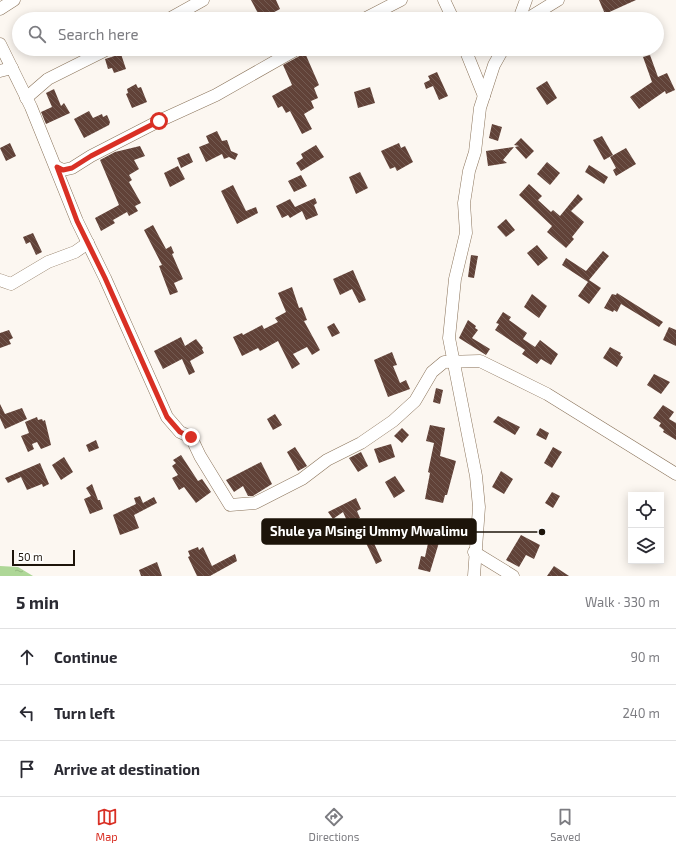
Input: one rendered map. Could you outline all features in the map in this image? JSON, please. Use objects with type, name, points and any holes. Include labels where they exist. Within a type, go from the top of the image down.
[{"type":"street","points":[[0,9],[14,0]]},
{"type":"street","points":[[182,12],[204,0]]},
{"type":"street","points":[[378,12],[401,0]]},
{"type":"street","points":[[444,0],[450,12]]},
{"type":"street","points":[[522,12],[526,0]]},
{"type":"street","points":[[538,12],[558,0]]},
{"type":"street","points":[[0,44],[6,70],[26,98],[57,167],[77,221],[167,417],[180,432],[191,437],[200,456],[230,505],[255,503],[302,479],[327,460],[361,443],[393,421],[415,401],[432,372],[444,362],[480,361],[547,394],[676,474]]},
{"type":"street","points":[[26,98],[48,79],[94,56]]},
{"type":"street","points":[[57,167],[63,170],[72,168],[91,156],[159,121],[216,96],[285,56]]},
{"type":"street","points":[[468,56],[484,96]]},
{"type":"street","points":[[474,576],[474,552],[479,507],[476,476],[449,338],[455,279],[466,232],[464,203],[484,96],[494,65],[499,56]]},
{"type":"street","points":[[0,280],[11,284],[48,262],[75,252],[88,243]]},
{"type":"street","points":[[474,552],[513,576]]},
{"type":"water","points":[[0,566],[18,567],[33,576],[0,576]]},
{"type":"building","points":[[251,0],[276,0],[280,9],[274,12],[257,12]]},
{"type":"building","points":[[599,0],[636,0],[609,12],[604,12]]},
{"type":"building","points":[[115,56],[122,56],[126,69],[114,73],[112,68],[108,69],[105,59]]},
{"type":"building","points":[[300,56],[306,56],[319,85],[314,88],[318,98],[311,101],[314,108],[304,114],[312,129],[302,134],[290,111],[286,113],[282,106],[278,108],[272,96],[292,85],[283,65]]},
{"type":"building","points":[[650,56],[658,77],[667,73],[675,90],[666,94],[665,91],[639,109],[630,97],[652,82],[643,57]]},
{"type":"building","points":[[437,72],[448,96],[439,100],[433,86],[426,89],[424,83],[430,80],[428,76]]},
{"type":"building","points":[[547,81],[557,98],[547,105],[536,88]]},
{"type":"building","points":[[136,84],[138,88],[141,87],[147,102],[132,108],[126,94],[128,93],[127,89]]},
{"type":"building","points":[[370,87],[375,103],[358,108],[354,92]]},
{"type":"building","points":[[54,89],[61,106],[64,103],[70,113],[46,124],[41,112],[52,107],[46,93]]},
{"type":"building","points":[[89,111],[93,118],[102,114],[103,117],[107,115],[110,122],[109,125],[84,138],[74,119]]},
{"type":"building","points":[[492,124],[502,127],[498,141],[489,138]]},
{"type":"building","points":[[217,131],[222,141],[227,140],[231,151],[238,154],[235,160],[229,157],[224,159],[222,154],[206,162],[199,147],[209,143],[206,136]]},
{"type":"building","points":[[602,136],[613,155],[604,160],[593,140]]},
{"type":"building","points":[[521,138],[534,151],[526,159],[515,147],[519,146],[514,145]]},
{"type":"building","points":[[10,143],[16,156],[6,161],[0,148]]},
{"type":"building","points":[[399,143],[401,148],[405,146],[413,162],[397,171],[395,167],[390,169],[381,151]]},
{"type":"building","points":[[316,145],[324,157],[301,171],[296,163],[303,158],[301,154]]},
{"type":"building","points":[[140,146],[145,156],[134,160],[139,169],[129,175],[132,180],[129,182],[141,203],[135,206],[138,211],[129,216],[127,212],[113,220],[115,223],[101,231],[95,218],[119,205],[100,160],[115,152]]},
{"type":"building","points":[[514,147],[503,160],[507,163],[488,166],[486,151]]},
{"type":"building","points":[[626,148],[636,164],[616,176],[613,170],[616,168],[610,157]]},
{"type":"building","points":[[189,153],[193,162],[181,168],[177,158]]},
{"type":"building","points":[[547,162],[560,173],[550,185],[537,174]]},
{"type":"building","points":[[589,165],[608,177],[604,184],[585,172]]},
{"type":"building","points":[[178,166],[185,179],[170,187],[164,173]]},
{"type":"building","points":[[360,172],[368,188],[356,194],[349,177]]},
{"type":"building","points":[[301,175],[307,186],[294,192],[288,181]]},
{"type":"building","points":[[529,184],[542,196],[538,200],[551,212],[553,210],[560,216],[578,194],[583,199],[571,211],[584,222],[572,237],[574,239],[566,248],[547,232],[552,226],[519,195]]},
{"type":"building","points":[[233,185],[246,211],[256,207],[258,213],[237,224],[221,191]]},
{"type":"building","points":[[315,198],[317,203],[314,205],[318,215],[306,220],[302,211],[290,218],[288,215],[282,218],[276,206],[290,199],[295,207]]},
{"type":"building","points":[[506,219],[515,230],[506,237],[497,227]]},
{"type":"building","points":[[153,225],[166,249],[171,246],[174,253],[172,254],[183,279],[174,283],[178,292],[170,295],[159,266],[162,265],[144,230]]},
{"type":"building","points":[[33,233],[42,252],[36,255],[30,242],[26,244],[23,237]]},
{"type":"building","points":[[537,245],[548,258],[538,266],[527,253]]},
{"type":"building","points":[[603,251],[609,256],[589,280],[601,288],[589,304],[578,296],[588,282],[562,265],[566,258],[586,271]]},
{"type":"building","points":[[471,255],[478,256],[474,278],[468,277]]},
{"type":"building","points":[[353,270],[366,300],[359,303],[352,289],[340,295],[333,279]]},
{"type":"building","points":[[292,287],[299,308],[302,307],[307,320],[304,321],[320,350],[312,355],[307,347],[293,354],[300,364],[292,369],[278,341],[260,351],[258,348],[242,356],[233,337],[242,333],[243,335],[262,325],[264,329],[278,322],[275,318],[286,312],[278,293]]},
{"type":"building","points":[[617,293],[663,322],[659,327],[621,304],[617,312],[604,308],[612,294],[616,295]]},
{"type":"building","points":[[532,294],[547,306],[539,318],[524,307]]},
{"type":"building","points":[[503,312],[511,317],[509,320],[527,333],[523,339],[535,347],[540,340],[558,354],[551,365],[541,359],[537,364],[522,354],[525,350],[495,330],[499,324],[496,323]]},
{"type":"building","points":[[468,320],[476,326],[475,328],[478,330],[472,338],[490,349],[486,355],[459,338]]},
{"type":"building","points":[[334,323],[340,333],[332,337],[327,327]]},
{"type":"building","points":[[669,327],[676,330],[676,346],[663,340]]},
{"type":"building","points":[[9,330],[13,338],[9,340],[11,344],[0,348],[0,333]]},
{"type":"building","points":[[181,337],[185,346],[196,339],[203,348],[204,353],[190,361],[195,372],[189,375],[182,359],[163,369],[154,351]]},
{"type":"building","points":[[610,347],[621,353],[620,355],[623,357],[617,367],[603,358]]},
{"type":"building","points":[[392,352],[397,365],[393,366],[400,383],[406,380],[410,389],[388,397],[374,360]]},
{"type":"building","points":[[654,374],[670,382],[661,394],[647,385]]},
{"type":"building","points":[[436,388],[443,390],[440,404],[433,402]]},
{"type":"building","points":[[0,404],[5,414],[22,408],[27,419],[5,429],[0,418]]},
{"type":"building","points":[[663,405],[674,412],[669,419],[676,423],[676,440],[663,432],[664,430],[659,426],[661,423],[653,418]]},
{"type":"building","points":[[275,414],[282,425],[273,430],[267,419]]},
{"type":"building","points":[[498,416],[520,427],[515,435],[493,422]]},
{"type":"building","points":[[37,417],[38,420],[45,420],[51,445],[41,449],[37,442],[32,444],[34,449],[28,452],[21,436],[29,433],[25,422]]},
{"type":"building","points":[[430,425],[445,428],[440,456],[456,461],[447,495],[445,495],[443,503],[425,499],[430,473],[428,472],[434,443],[426,441]]},
{"type":"building","points":[[402,428],[409,435],[402,443],[394,436]]},
{"type":"building","points":[[540,428],[549,433],[546,440],[536,435]]},
{"type":"building","points":[[96,440],[99,448],[89,452],[86,445]]},
{"type":"building","points":[[391,444],[395,457],[379,463],[374,449]]},
{"type":"building","points":[[295,447],[307,466],[298,471],[287,452]]},
{"type":"building","points":[[553,447],[562,452],[552,468],[544,463]]},
{"type":"building","points":[[361,452],[368,466],[358,472],[349,458]]},
{"type":"building","points":[[181,455],[198,481],[202,479],[211,492],[196,503],[184,487],[179,490],[172,478],[178,475],[172,466],[176,463],[173,460]]},
{"type":"building","points":[[64,457],[73,472],[61,480],[52,465]]},
{"type":"building","points":[[261,462],[272,484],[253,496],[248,496],[243,486],[234,492],[226,480]]},
{"type":"building","points":[[40,463],[49,484],[43,487],[42,484],[27,490],[21,477],[8,483],[5,478]]},
{"type":"building","points":[[501,471],[513,479],[504,494],[492,487]]},
{"type":"building","points":[[395,476],[405,491],[394,498],[385,482]]},
{"type":"building","points":[[92,484],[103,509],[90,514],[84,499],[91,496],[86,488]]},
{"type":"building","points":[[552,492],[560,496],[553,508],[545,503]]},
{"type":"building","points":[[140,496],[143,503],[154,497],[157,503],[134,515],[139,528],[120,535],[113,515],[136,504],[134,498]]},
{"type":"building","points":[[356,498],[361,509],[357,511],[360,518],[348,523],[343,512],[333,519],[328,512]]},
{"type":"building","points":[[430,534],[441,536],[430,572],[418,569],[421,556],[425,557]]},
{"type":"building","points":[[521,535],[540,545],[534,559],[526,555],[519,567],[506,560]]},
{"type":"building","points":[[373,541],[382,561],[376,564],[366,543]]},
{"type":"building","points":[[198,547],[199,550],[203,547],[212,566],[235,554],[237,561],[210,576],[197,576],[188,557],[190,556],[188,551]]},
{"type":"building","points":[[157,562],[162,576],[141,576],[139,570]]},
{"type":"building","points":[[554,566],[569,576],[547,576]]},
{"type":"place","name":"Shule ya Msingi Ummy Mwalimu","points":[[542,532]]},
{"type":"route","points":[[159,121],[91,156],[72,168],[63,170],[57,167],[77,221],[105,278],[167,417],[180,432],[191,437]]}]
